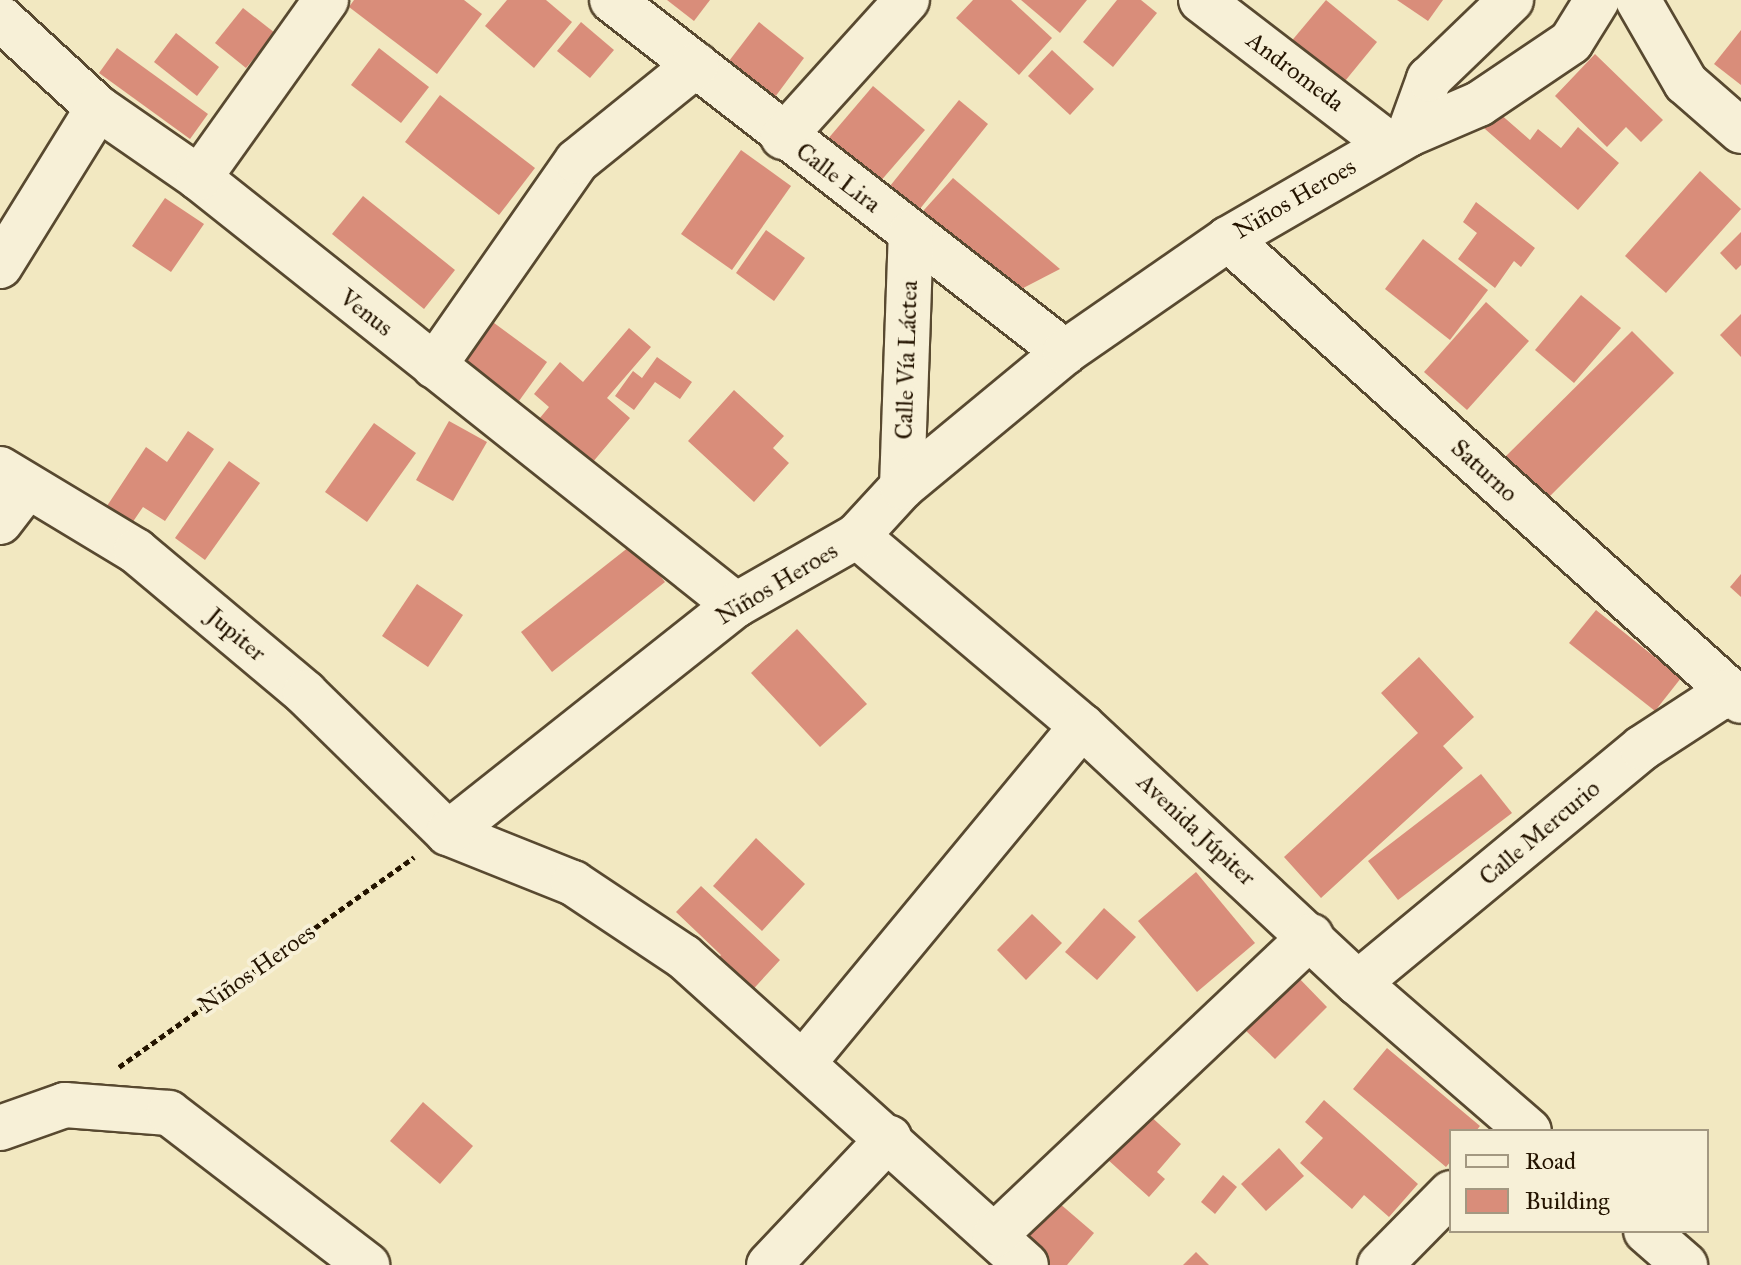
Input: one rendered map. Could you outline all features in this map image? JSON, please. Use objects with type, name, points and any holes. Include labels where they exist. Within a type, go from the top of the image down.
[{"type":"street","points":[[199,178],[326,0]]},
{"type":"street","name":"Calle Lira","points":[[612,0],[783,137],[1065,352]]},
{"type":"street","points":[[783,137],[907,0]]},
{"type":"street","name":"Andromeda","points":[[1201,0],[1399,140]]},
{"type":"street","points":[[1399,140],[1429,79],[1511,0]]},
{"type":"street","name":"Niños Heroes","points":[[448,833],[736,605],[857,536],[902,487],[1065,352],[1228,239],[1399,140],[1479,104],[1571,42],[1597,0]]},
{"type":"street","points":[[1638,0],[1686,83],[1741,131]]},
{"type":"street","name":"Venus","points":[[0,18],[98,108],[199,178],[736,605]]},
{"type":"street","points":[[434,366],[577,161],[696,65]]},
{"type":"street","points":[[0,266],[98,108]]},
{"type":"street","name":"Calle Vía Láctea","points":[[902,487],[911,233]]},
{"type":"street","name":"Saturno","points":[[1228,239],[1735,696]]},
{"type":"street","name":"Jupiter","points":[[9,493],[136,551],[305,693],[448,833]]},
{"type":"street","name":"Avenida Júpiter","points":[[857,536],[1082,726],[1358,983],[1520,1128]]},
{"type":"street","name":"Calle Mercurio","points":[[1358,983],[1642,748],[1735,696]]},
{"type":"street","points":[[804,1062],[1082,726]]},
{"type":"street","points":[[448,833],[573,883],[684,957],[889,1138],[1026,1265]]},
{"type":"street","points":[[995,1235],[1311,936]]},
{"type":"street","points":[[0,1128],[65,1105],[169,1113],[367,1265]]},
{"type":"street","points":[[769,1265],[889,1138]]},
{"type":"street","points":[[1380,1265],[1449,1195]]},
{"type":"street","points":[[1648,1233],[1685,1265]]},
{"type":"path","name":"Niños Heroes","points":[[116,1069],[448,833]]},
{"type":"building","points":[[354,0],[464,0],[482,14],[437,74],[349,7]]},
{"type":"building","points":[[507,0],[546,0],[572,22],[534,68],[485,26]]},
{"type":"building","points":[[667,0],[710,0],[694,21]]},
{"type":"building","points":[[973,0],[1011,0],[1052,38],[1019,75],[956,18]]},
{"type":"building","points":[[1021,0],[1087,0],[1060,33]]},
{"type":"building","points":[[1117,0],[1141,0],[1157,13],[1113,67],[1083,42]]},
{"type":"building","points":[[1326,0],[1377,42],[1336,92],[1284,50]]},
{"type":"building","points":[[1397,0],[1443,0],[1428,21]]},
{"type":"building","points":[[243,8],[275,33],[246,68],[215,43]]},
{"type":"building","points":[[581,22],[614,50],[590,78],[557,51]]},
{"type":"building","points":[[759,22],[804,58],[775,97],[729,61]]},
{"type":"building","points":[[1741,30],[1741,85],[1714,64]]},
{"type":"building","points":[[176,33],[219,67],[197,96],[154,62]]},
{"type":"building","points":[[117,48],[208,114],[190,139],[99,73]]},
{"type":"building","points":[[379,48],[429,87],[401,123],[351,85]]},
{"type":"building","points":[[1052,50],[1094,89],[1070,115],[1028,76]]},
{"type":"building","points":[[1595,54],[1663,120],[1641,142],[1626,127],[1607,147],[1555,96]]},
{"type":"building","points":[[873,86],[925,130],[872,191],[821,147]]},
{"type":"building","points":[[440,95],[535,168],[499,215],[405,142]]},
{"type":"building","points":[[959,100],[988,124],[911,220],[882,196]]},
{"type":"building","points":[[1491,106],[1530,140],[1538,129],[1561,148],[1578,127],[1619,163],[1578,210],[1477,122]]},
{"type":"building","points":[[741,150],[791,186],[732,270],[681,234]]},
{"type":"building","points":[[1700,171],[1741,209],[1666,293],[1625,256]]},
{"type":"building","points":[[953,178],[1060,269],[1006,297],[914,221]]},
{"type":"building","points":[[363,196],[455,270],[424,309],[332,234]]},
{"type":"building","points":[[165,198],[204,224],[171,272],[132,246]]},
{"type":"building","points":[[1476,202],[1535,248],[1521,267],[1514,261],[1495,288],[1458,259],[1477,233],[1463,222]]},
{"type":"building","points":[[766,230],[805,258],[774,301],[736,273]]},
{"type":"building","points":[[1741,232],[1741,265],[1736,270],[1720,253]]},
{"type":"building","points":[[1423,239],[1488,290],[1450,340],[1385,289]]},
{"type":"building","points":[[1581,295],[1621,328],[1574,383],[1535,350]]},
{"type":"building","points":[[1486,302],[1529,341],[1467,410],[1424,372]]},
{"type":"building","points":[[1741,314],[1741,357],[1720,335]]},
{"type":"building","points":[[486,317],[547,362],[519,401],[457,356]]},
{"type":"building","points":[[629,328],[651,347],[607,398],[630,418],[592,463],[539,419],[549,407],[534,394],[560,362],[583,382]]},
{"type":"building","points":[[1632,331],[1674,373],[1547,499],[1505,457]]},
{"type":"building","points":[[657,357],[692,382],[680,399],[655,382],[634,410],[615,396],[633,371],[642,378]]},
{"type":"building","points":[[734,390],[784,436],[773,448],[789,463],[754,502],[688,441]]},
{"type":"building","points":[[449,421],[487,442],[453,501],[416,480]]},
{"type":"building","points":[[374,423],[416,453],[367,522],[325,492]]},
{"type":"building","points":[[188,431],[214,449],[165,521],[143,507],[130,526],[105,509],[146,447],[167,462]]},
{"type":"building","points":[[229,461],[260,483],[205,560],[175,538]]},
{"type":"building","points":[[634,543],[665,582],[552,672],[521,632]]},
{"type":"building","points":[[1741,574],[1741,597],[1730,587]]},
{"type":"building","points":[[417,584],[463,615],[428,667],[382,636]]},
{"type":"building","points":[[1596,610],[1681,678],[1655,711],[1569,643]]},
{"type":"building","points":[[797,629],[867,704],[820,747],[751,673]]},
{"type":"building","points":[[1419,657],[1474,717],[1443,746],[1463,768],[1321,898],[1284,857],[1418,733],[1381,693]]},
{"type":"building","points":[[1481,774],[1512,813],[1398,900],[1368,861]]},
{"type":"building","points":[[756,838],[805,884],[762,931],[713,886]]},
{"type":"building","points":[[1196,872],[1255,943],[1197,992],[1138,921]]},
{"type":"building","points":[[701,886],[780,960],[746,997],[712,966],[721,955],[676,912]]},
{"type":"building","points":[[1104,908],[1136,937],[1097,980],[1065,952]]},
{"type":"building","points":[[1032,914],[1062,943],[1026,980],[997,950]]},
{"type":"building","points":[[1294,973],[1327,1007],[1275,1059],[1241,1026]]},
{"type":"building","points":[[1387,1048],[1480,1126],[1478,1129],[1449,1129],[1449,1163],[1446,1167],[1353,1089]]},
{"type":"building","points":[[1324,1100],[1418,1184],[1389,1217],[1364,1195],[1352,1209],[1300,1163],[1323,1138],[1305,1122]]},
{"type":"building","points":[[423,1102],[473,1146],[440,1184],[390,1141]]},
{"type":"building","points":[[1136,1103],[1181,1144],[1157,1172],[1165,1179],[1149,1197],[1096,1149]]},
{"type":"building","points":[[1279,1148],[1304,1176],[1266,1211],[1241,1184]]},
{"type":"building","points":[[1223,1175],[1237,1187],[1215,1214],[1201,1202]]},
{"type":"building","points":[[1045,1191],[1094,1233],[1067,1265],[1038,1265],[1005,1237]]},
{"type":"building","points":[[1196,1252],[1209,1265],[1183,1265]]}]
